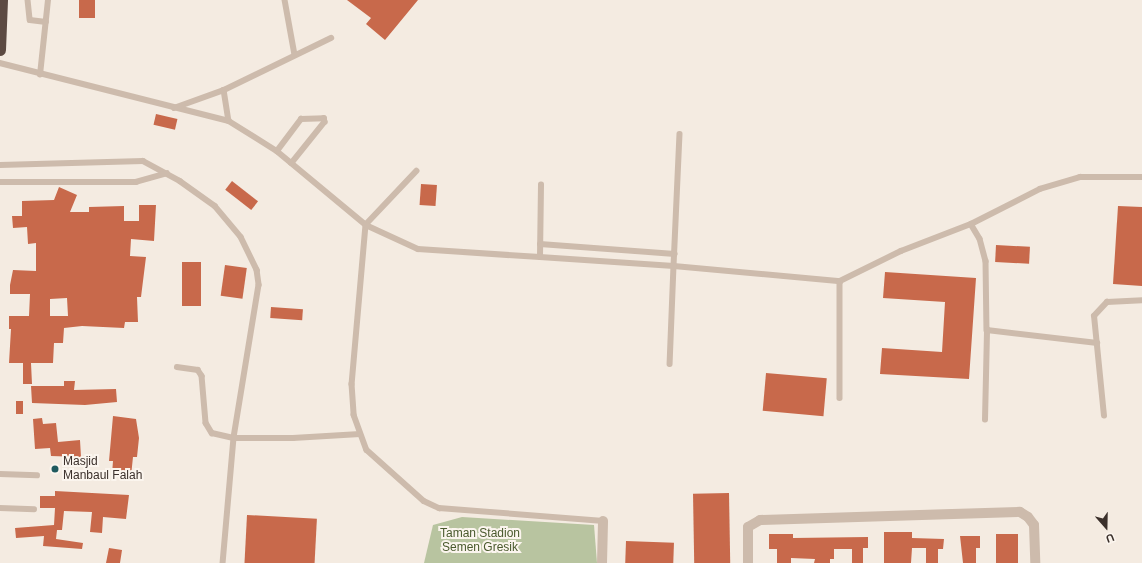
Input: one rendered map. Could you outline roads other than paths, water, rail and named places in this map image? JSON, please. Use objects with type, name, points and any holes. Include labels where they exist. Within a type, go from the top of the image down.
[{"type":"highway","points":[[0,50],[2,0]]},
{"type":"street","points":[[748,563],[748,527],[760,520],[1020,512],[1028,517],[1034,525],[1035,563]]},
{"type":"street","points":[[602,563],[603,520]]},
{"type":"lane","points":[[28,0],[30,20],[46,22]]},
{"type":"lane","points":[[40,75],[48,0]]},
{"type":"lane","points":[[285,0],[295,55]]},
{"type":"lane","points":[[174,108],[224,90],[331,38]]},
{"type":"lane","points":[[0,63],[40,75],[229,121],[277,151],[366,225],[418,249],[674,266],[840,281],[901,251],[971,224],[1040,189],[1068,179],[1080,177],[1142,177]]},
{"type":"lane","points":[[224,90],[229,121]]},
{"type":"lane","points":[[277,151],[301,119],[324,118],[324,122],[292,163]]},
{"type":"lane","points":[[670,364],[680,134]]},
{"type":"lane","points":[[0,165],[132,160],[151,164],[167,173],[215,206],[229,220],[241,237],[257,270],[259,285],[234,438],[223,563]]},
{"type":"lane","points":[[417,171],[366,225],[352,384],[354,415],[367,450],[387,470],[424,501],[438,508],[603,520]]},
{"type":"lane","points":[[0,182],[136,182],[167,173]]},
{"type":"lane","points":[[540,257],[541,185]]},
{"type":"lane","points":[[971,224],[980,239],[986,261],[987,330],[985,420]]},
{"type":"lane","points":[[540,244],[674,254]]},
{"type":"lane","points":[[840,281],[840,398]]},
{"type":"lane","points":[[1104,416],[1094,316],[1107,302],[1142,300]]},
{"type":"lane","points":[[987,330],[1097,343]]},
{"type":"lane","points":[[177,367],[198,370],[202,376],[207,428],[212,433],[234,438],[293,438],[360,434]]},
{"type":"lane","points":[[0,474],[37,475]]},
{"type":"lane","points":[[0,508],[34,509]]},
{"type":"place","name":"Masjid Manbaul Falah","points":[[55,469]]},
{"type":"park label","name":"Taman Stadion Semen Gresik","points":[[480,541]]}]
